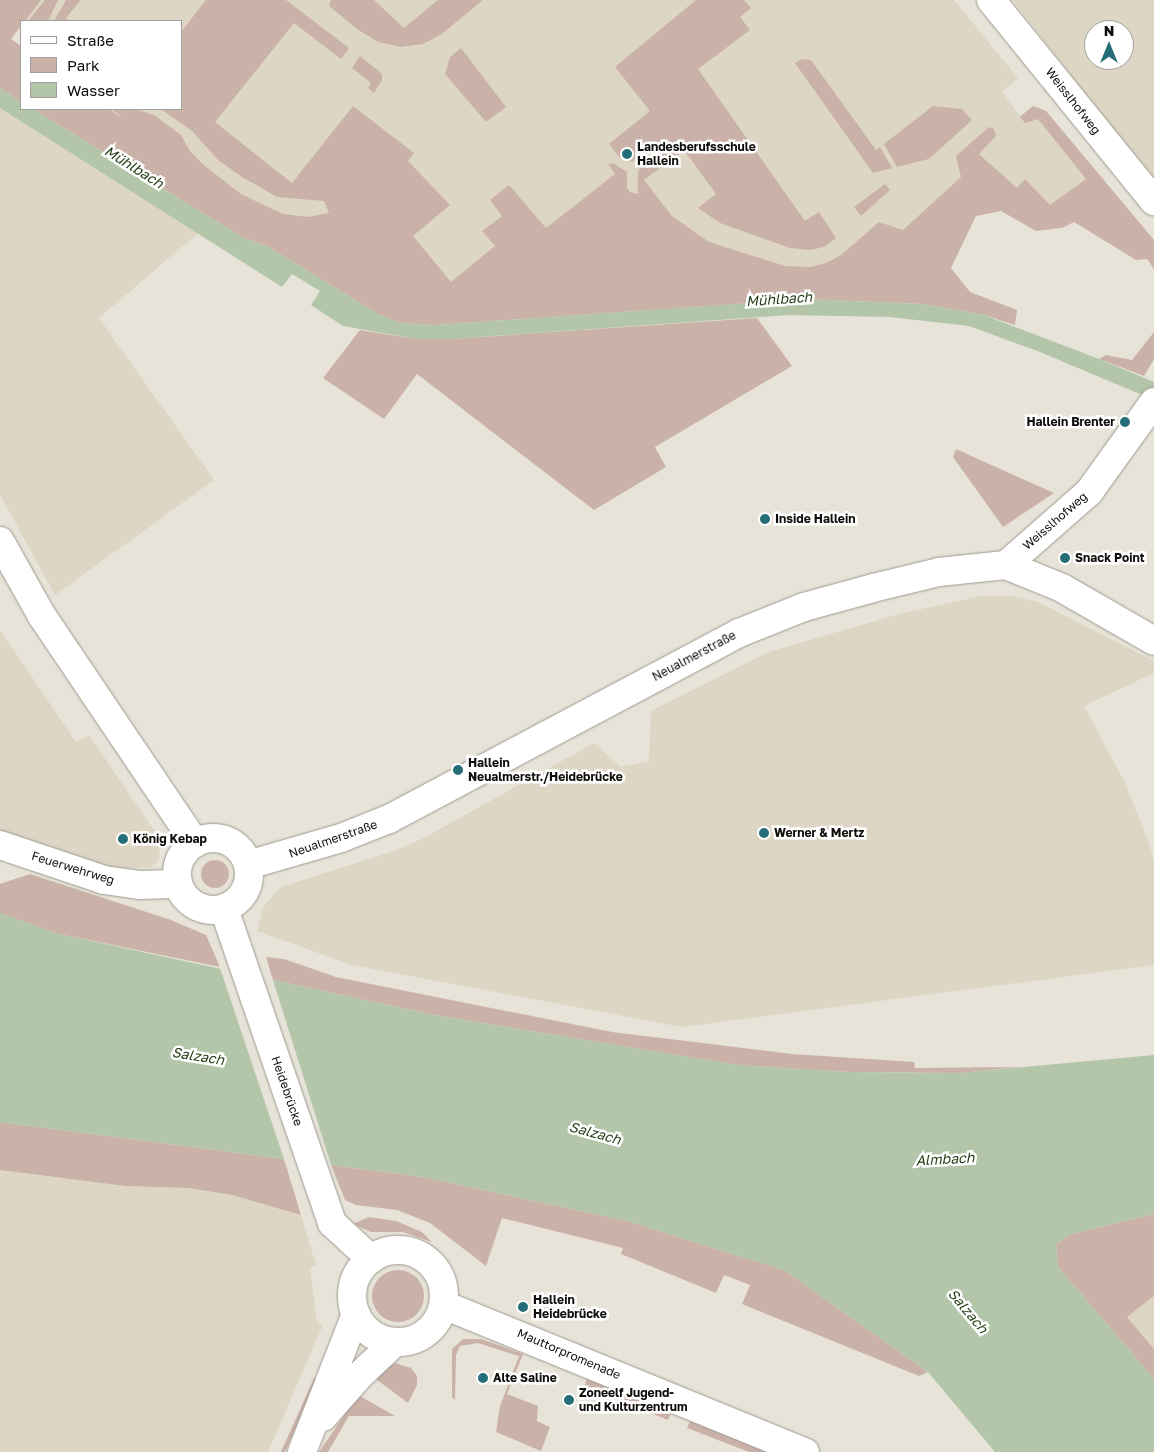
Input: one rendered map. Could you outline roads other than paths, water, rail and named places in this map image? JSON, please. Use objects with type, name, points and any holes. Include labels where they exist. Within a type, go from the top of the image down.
[{"type":"street","name":"Weisslhofweg","points":[[991,0],[1154,201]]},
{"type":"street","name":"Weisslhofweg","points":[[1006,565],[1088,492],[1154,403]]},
{"type":"street","points":[[0,542],[46,624],[195,843]]},
{"type":"street","name":"Neualmerstraße","points":[[248,865],[341,838],[390,819],[738,633],[804,608],[873,588],[939,572],[1006,565],[1062,588],[1154,641]]},
{"type":"street","points":[[216,838],[228,841],[243,854],[248,865],[247,888],[241,899],[224,909],[202,909],[191,904],[178,884],[178,862],[195,843],[216,838]]},
{"type":"street","name":"Feuerwehrweg","points":[[0,845],[104,880],[141,885],[178,884]]},
{"type":"street","name":"Heidebrücke","points":[[224,909],[332,1223],[370,1259]]},
{"type":"street","points":[[400,1250],[416,1254],[429,1262],[439,1274],[444,1289],[444,1305],[433,1327],[423,1335],[395,1342],[358,1376],[307,1441],[335,1361],[356,1314],[354,1284],[360,1270],[370,1259],[385,1252],[400,1250]]},
{"type":"street","name":"Mauttorpromenade","points":[[444,1305],[805,1452]]},
{"type":"street","points":[[356,1314],[371,1333],[395,1342]]},
{"type":"water","points":[[0,88],[20,101],[20,110],[35,110],[242,237],[267,246],[378,314],[400,323],[435,325],[807,299],[922,304],[984,315],[1099,359],[1154,382],[1154,400],[1040,352],[969,326],[890,317],[789,315],[451,339],[417,339],[343,326],[311,305],[320,291],[292,274],[282,287],[0,108]]},
{"type":"water","points":[[0,913],[59,934],[434,1015],[738,1065],[848,1072],[960,1073],[1154,1055],[1154,1214],[1071,1234],[1056,1244],[1058,1267],[1154,1379],[1154,1452],[995,1452],[928,1372],[784,1270],[627,1221],[423,1177],[0,1122]]},
{"type":"place","name":"Landesberufsschule Hallein","points":[[627,154]]},
{"type":"place","name":"Hallein Brenter","points":[[1125,422]]},
{"type":"place","name":"Inside Hallein","points":[[765,519]]},
{"type":"place","name":"Snack Point","points":[[1065,558]]},
{"type":"place","name":"Hallein Neualmerstr./Heidebrücke","points":[[458,770]]},
{"type":"place","name":"Werner & Mertz","points":[[764,833]]},
{"type":"place","name":"König Kebap","points":[[123,839]]},
{"type":"place","name":"Hallein Heidebrücke","points":[[523,1307]]},
{"type":"place","name":"Alte Saline","points":[[483,1378]]},
{"type":"place","name":"Zoneelf Jugend- und Kulturzentrum","points":[[569,1400]]},
{"type":"water label","name":"Mühlbach","points":[[134,167]]},
{"type":"water label","name":"Mühlbach","points":[[779,299]]},
{"type":"water label","name":"Salzach","points":[[198,1056]]},
{"type":"water label","name":"Salzach","points":[[595,1133]]},
{"type":"water label","name":"Almbach","points":[[945,1159]]},
{"type":"water label","name":"Salzach","points":[[968,1311]]}]
